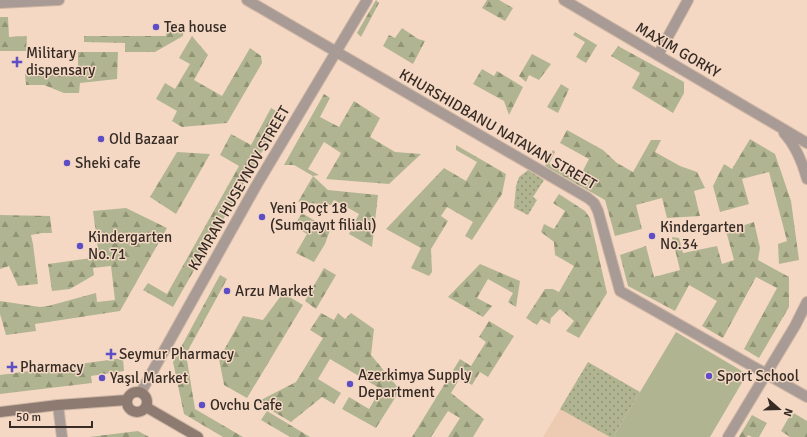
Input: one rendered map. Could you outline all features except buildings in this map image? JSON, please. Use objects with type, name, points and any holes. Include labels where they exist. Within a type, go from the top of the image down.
[{"type":"main road","points":[[137,391],[141,392],[147,399],[146,407],[140,412],[134,411],[128,406],[127,400],[131,393],[137,391]]},
{"type":"main road","points":[[0,412],[58,405],[127,400]]},
{"type":"main road","points":[[146,407],[198,437]]},
{"type":"street","points":[[0,3],[59,0]]},
{"type":"street","name":"KHURSHIDBANU NATAVAN STREET","points":[[247,0],[588,198],[594,203],[598,211],[620,291],[807,397]]},
{"type":"street","name":"KAMRAN HUSEYNOV STREET","points":[[141,392],[256,186],[366,0]]},
{"type":"street","name":"MAXIM GORKY","points":[[564,0],[807,143]]},
{"type":"street","points":[[658,55],[688,0]]},
{"type":"street","points":[[777,125],[795,147],[802,161],[807,179]]},
{"type":"street","points":[[728,437],[795,326],[807,302]]},
{"type":"street","points":[[795,326],[807,313]]},
{"type":"street","points":[[58,405],[62,437]]},
{"type":"shaded area","points":[[560,409],[610,437],[543,437]]},
{"type":"green space","points":[[376,0],[379,3],[361,37],[357,33]]},
{"type":"green space","points":[[487,0],[499,0],[513,8],[505,21],[482,8]]},
{"type":"green space","points":[[0,17],[8,17],[9,37],[27,36],[26,51],[0,51]]},
{"type":"green space","points":[[184,23],[183,36],[155,52],[125,52],[125,43],[84,42],[84,36],[166,36],[167,24]]},
{"type":"green space","points":[[402,28],[418,39],[425,41],[413,64],[383,46],[389,35],[395,38]]},
{"type":"green space","points":[[575,32],[597,45],[586,63],[576,57],[585,42],[573,35]]},
{"type":"green space","points":[[192,36],[208,55],[194,80],[222,96],[250,48],[261,56],[262,63],[227,123],[182,127],[172,121],[177,111],[156,99],[165,83],[175,89],[190,64],[179,58]]},
{"type":"green space","points":[[618,46],[684,82],[684,93],[673,113],[632,88],[640,73],[611,56]]},
{"type":"green space","points":[[78,52],[118,52],[117,79],[80,83],[79,93],[64,93],[44,85],[26,85],[25,74],[78,74]]},
{"type":"green space","points":[[532,54],[551,64],[539,80],[529,75],[526,82],[519,76]]},
{"type":"green space","points":[[482,69],[494,76],[497,71],[523,87],[509,115],[504,101],[473,84]]},
{"type":"green space","points":[[561,84],[569,89],[558,113],[547,107]]},
{"type":"green space","points":[[324,94],[330,98],[320,117],[339,127],[354,101],[380,118],[370,137],[395,152],[421,154],[389,184],[326,179],[341,153],[324,142],[308,169],[319,175],[313,176],[294,165],[284,165]]},
{"type":"green space","points":[[271,108],[283,115],[173,307],[143,290],[148,283],[167,294],[239,166],[220,155],[231,134],[251,145]]},
{"type":"green space","points":[[567,130],[603,150],[617,163],[633,172],[651,140],[661,140],[655,152],[680,166],[697,172],[705,188],[694,191],[700,216],[667,218],[662,198],[636,205],[642,229],[615,236],[605,200],[545,166],[553,150],[555,152],[549,164],[578,180],[589,159],[560,143]]},
{"type":"green space","points":[[750,139],[775,154],[791,201],[799,260],[779,264],[778,244],[787,241],[769,172],[742,179],[749,204],[720,212],[713,186],[724,164],[732,169]]},
{"type":"green space","points":[[456,145],[506,174],[502,194],[472,240],[465,236],[473,222],[447,207],[441,216],[448,221],[431,249],[432,272],[429,276],[411,268],[421,248],[386,229],[444,168],[466,181],[477,162],[456,150]]},
{"type":"green space","points":[[177,152],[210,154],[176,214],[150,197]]},
{"type":"green space","points":[[528,170],[544,180],[533,197],[537,200],[528,215],[514,208],[516,186],[519,177]]},
{"type":"green space","points":[[313,176],[328,190],[378,195],[372,247],[349,234],[359,214],[334,200],[331,205],[298,202]]},
{"type":"green space","points":[[559,194],[585,211],[590,218],[607,293],[579,338],[566,331],[574,321],[560,309],[551,318],[550,324],[541,319],[537,325],[526,318],[545,289],[553,289],[559,292],[574,266],[555,255],[554,242],[541,232],[544,224],[554,229],[565,211],[553,203]]},
{"type":"green space","points":[[126,208],[167,228],[120,311],[35,324],[36,331],[6,335],[0,314],[0,301],[40,307],[96,293],[97,302],[115,300],[111,266],[93,268],[94,275],[70,289],[52,291],[48,264],[99,257],[93,211]]},
{"type":"green space","points":[[302,213],[330,230],[325,244],[314,262],[296,253],[307,234],[294,226]]},
{"type":"green space","points":[[0,215],[50,216],[52,233],[31,235],[38,284],[18,286],[9,266],[0,269]]},
{"type":"green space","points":[[754,222],[760,248],[758,260],[789,277],[789,307],[759,358],[744,349],[777,288],[756,277],[723,338],[702,326],[717,301],[689,285],[675,311],[628,286],[620,255],[646,246],[654,277],[680,270],[672,237],[679,238],[683,253],[717,246],[722,264],[734,260],[726,231]]},
{"type":"green space","points":[[480,264],[520,281],[516,307],[508,302],[513,293],[488,279],[477,298],[492,306],[483,317],[448,297]]},
{"type":"green space","points":[[324,268],[336,275],[316,309],[305,301]]},
{"type":"green space","points":[[220,275],[227,279],[186,354],[195,409],[243,437],[223,437],[184,414],[173,362]]},
{"type":"green space","points":[[283,293],[303,305],[247,398],[224,385],[219,359],[243,316],[263,320]]},
{"type":"green space","points":[[321,313],[334,320],[338,313],[345,319],[351,313],[374,329],[371,355],[400,390],[376,428],[342,409],[349,397],[369,409],[381,389],[330,359],[318,379],[341,393],[334,404],[322,397],[291,422],[257,402],[296,382],[323,338],[310,330]]},
{"type":"green space","points":[[489,321],[514,336],[488,377],[480,372],[472,385],[460,378],[451,393],[484,419],[473,437],[448,437],[460,418],[448,411],[431,437],[412,437],[460,359],[471,366],[486,342],[479,337]]},
{"type":"green space","points":[[676,332],[747,374],[710,437],[613,437]]},
{"type":"green space","points":[[123,358],[124,371],[91,376],[92,383],[0,394],[0,375]]},
{"type":"green space","points":[[588,362],[640,392],[613,437],[610,437],[560,409]]},
{"type":"green space","points":[[267,411],[310,437],[290,437],[261,420]]},
{"type":"green space","points":[[792,412],[807,421],[807,437],[790,437],[781,431]]},
{"type":"green space","points":[[752,415],[767,423],[759,437],[752,437],[748,435],[747,437],[739,437]]},
{"type":"green space","points":[[138,431],[149,437],[89,437]]},
{"type":"place","name":"Tea house","points":[[156,27]]},
{"type":"place","name":"Military dispensary","points":[[17,62]]},
{"type":"place","name":"Old Bazaar","points":[[101,139]]},
{"type":"place","name":"Sheki cafe","points":[[67,163]]},
{"type":"place","name":"Yeni Poçt 18 (Sumqayıt filialı)","points":[[262,217]]},
{"type":"place","name":"Kindergarten No.34","points":[[652,236]]},
{"type":"place","name":"Kindergarten No.71","points":[[80,246]]},
{"type":"place","name":"Arzu Market","points":[[227,291]]},
{"type":"place","name":"Seymur Pharmacy","points":[[111,354]]},
{"type":"place","name":"Pharmacy","points":[[12,367]]},
{"type":"place","name":"Sport School","points":[[709,376]]},
{"type":"place","name":"Yaşıl Market","points":[[102,378]]},
{"type":"place","name":"Azerkimya Supply Department","points":[[350,384]]},
{"type":"place","name":"Ovchu Cafe","points":[[202,405]]}]
